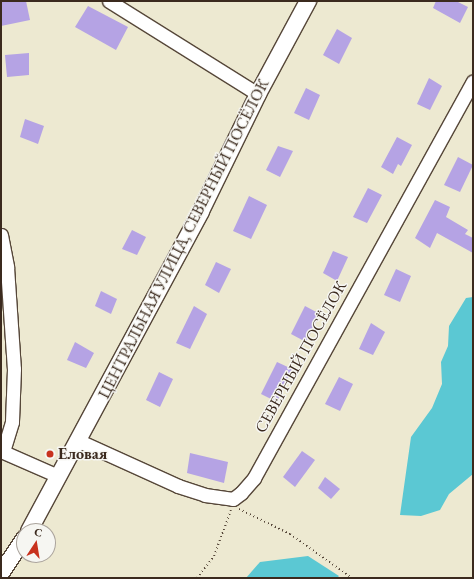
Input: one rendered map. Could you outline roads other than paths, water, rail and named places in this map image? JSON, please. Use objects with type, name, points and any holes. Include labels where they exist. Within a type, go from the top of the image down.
[{"type":"street","points":[[109,1],[258,94]]},
{"type":"street","name":"ЦЕНТРАЛЬНАЯ УЛИЦА, СЕВЕРНЫЙ ПОСЁЛОК","points":[[33,523],[58,476],[79,441],[202,211],[258,94],[308,1]]},
{"type":"street","name":"СЕВЕРНЫЙ ПОСЁЛОК","points":[[79,441],[178,486],[205,495],[233,499],[254,478],[473,81]]},
{"type":"street","points":[[1,235],[7,267],[14,369],[12,422],[2,452],[58,476]]},
{"type":"street","points":[[1,573],[16,551]]},
{"type":"water","points":[[473,297],[473,474],[449,494],[440,510],[421,516],[400,515],[411,437],[432,408],[442,384],[441,362],[448,346],[449,326],[466,298]]},
{"type":"water","points":[[308,556],[339,576],[337,578],[246,578],[260,562]]},
{"type":"place","name":"Еловая","points":[[50,454]]}]
